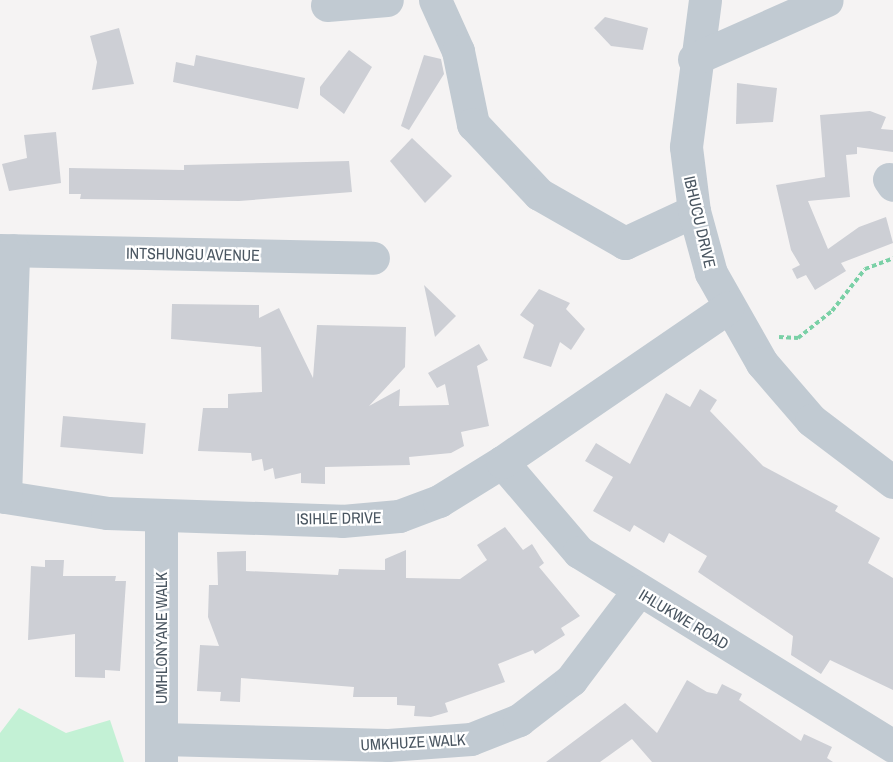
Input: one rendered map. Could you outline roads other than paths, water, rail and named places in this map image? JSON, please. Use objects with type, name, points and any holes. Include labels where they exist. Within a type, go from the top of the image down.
[{"type":"street","points":[[327,5],[387,0]]},
{"type":"street","points":[[394,0],[439,10],[458,51],[473,124],[539,194],[625,243],[694,211]]},
{"type":"street","name":"IBHUCU DRIVE","points":[[705,0],[694,59],[686,147],[694,211],[711,273],[727,308],[762,363],[811,420],[893,482]]},
{"type":"street","points":[[694,59],[808,3]]},
{"type":"street","name":"INTSHUNGU AVENUE","points":[[2,496],[7,250],[373,258]]},
{"type":"street","name":"ISIHLE DRIVE","points":[[2,496],[69,510],[161,515],[380,519],[439,501],[502,462],[727,308]]},
{"type":"street","name":"IHLUKWE ROAD","points":[[502,462],[579,552],[638,591],[893,746]]},
{"type":"street","name":"UMHLONYANE WALK","points":[[161,515],[161,751]]},
{"type":"street","name":"UMKHUZE WALK","points":[[161,751],[388,745],[471,740],[519,720],[571,680],[638,591]]}]
